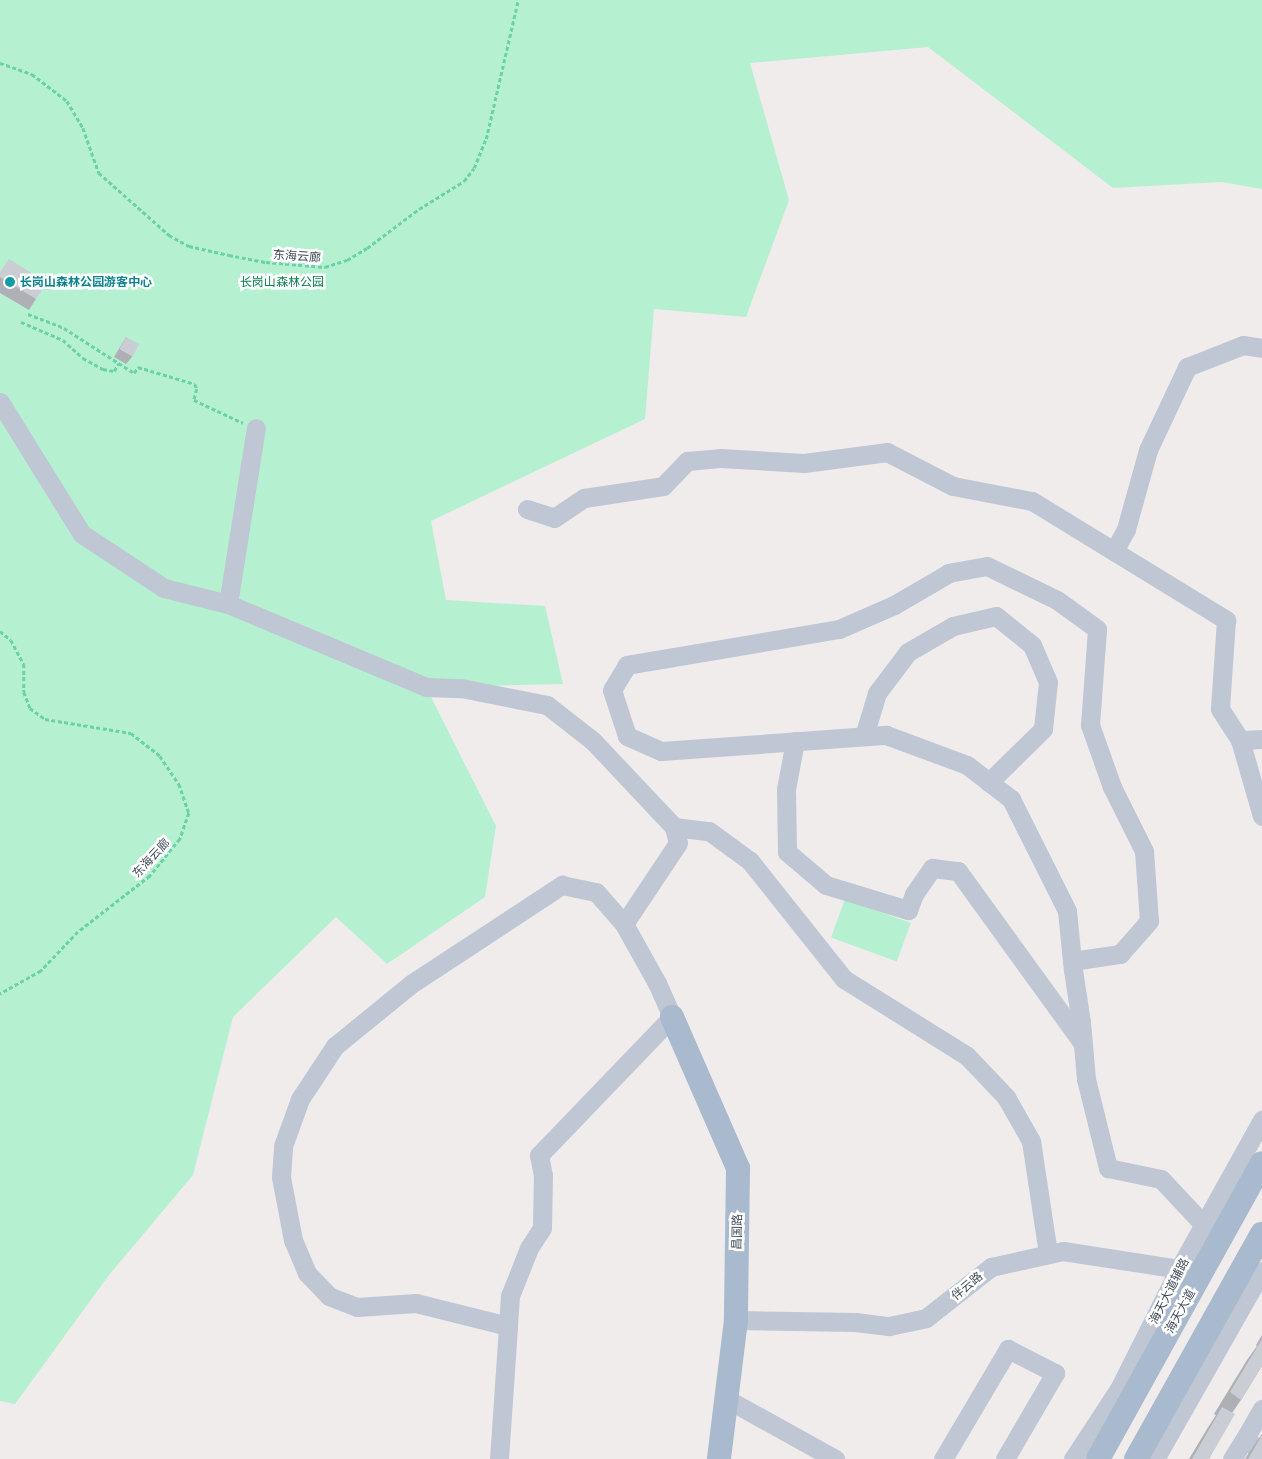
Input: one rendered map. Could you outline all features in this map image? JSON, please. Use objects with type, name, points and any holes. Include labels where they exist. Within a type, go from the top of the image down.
[{"type":"main road","name":"昌国路","points":[[672,1017],[738,1168],[736,1320],[719,1459]]},
{"type":"main road","name":"海天大道","points":[[1098,1459],[1188,1274],[1262,1163]]},
{"type":"main road","points":[[1136,1459],[1262,1234]]},
{"type":"street","points":[[1114,551],[1126,529],[1148,450],[1187,367],[1243,346],[1262,348]]},
{"type":"street","points":[[0,402],[82,534],[164,588],[228,604],[426,687],[461,688],[547,705],[593,741],[674,827],[678,843],[669,860],[624,924]]},
{"type":"street","points":[[228,604],[256,428]]},
{"type":"street","points":[[527,509],[554,518],[584,498],[663,486],[687,461],[720,458],[804,463],[887,452],[953,486],[1032,501],[1226,620],[1220,709],[1240,740],[1262,816]]},
{"type":"street","points":[[1072,961],[1120,954],[1149,921],[1144,851],[1112,786],[1090,725],[1097,629],[1057,600],[987,566],[949,573],[894,604],[839,629],[627,665],[612,690],[628,736],[661,751],[886,735],[967,765],[1010,799],[1067,912],[1072,961],[1083,1043],[1086,1079],[1108,1168],[1161,1180],[1204,1225]]},
{"type":"street","points":[[864,736],[878,693],[908,652],[953,626],[996,616],[1032,645],[1048,682],[1043,730],[989,782]]},
{"type":"street","points":[[1240,740],[1262,739]]},
{"type":"street","points":[[795,741],[786,789],[787,852],[826,885],[908,910],[914,894],[932,868],[958,871],[1083,1043]]},
{"type":"street","points":[[674,827],[709,832],[750,861],[844,979],[967,1056],[1006,1097],[1031,1141],[1048,1253]]},
{"type":"street","points":[[498,1456],[508,1326],[510,1296],[529,1248],[542,1228],[543,1174],[539,1155],[672,1017],[657,983],[624,924],[596,892],[562,886],[411,984],[335,1046],[300,1099],[282,1146],[281,1177],[293,1240],[307,1272],[329,1296],[356,1307],[416,1302],[508,1326]]},
{"type":"street","name":"海天大道辅路","points":[[1073,1459],[1119,1389],[1188,1274],[1204,1225],[1262,1120]]},
{"type":"street","name":"伴云路","points":[[736,1320],[855,1322],[889,1326],[926,1318],[991,1267],[1062,1251],[1107,1256],[1188,1274]]},
{"type":"street","points":[[1154,1459],[1262,1271]]},
{"type":"street","points":[[943,1459],[1008,1349],[1055,1373],[1005,1459]]},
{"type":"street","points":[[725,1398],[835,1459]]},
{"type":"street","points":[[1232,1459],[1262,1409]]},
{"type":"street","points":[[1244,1440],[1262,1450]]},
{"type":"path","name":"东海云廊","points":[[0,64],[32,74],[68,101],[82,128],[99,174],[169,235],[190,246],[248,259],[325,267],[347,260],[368,248],[419,209],[464,181],[474,168],[486,139],[518,0]]},
{"type":"path","points":[[28,314],[64,328],[134,373],[138,367],[195,384],[198,389],[194,400],[256,428]]},
{"type":"path","points":[[21,322],[63,340],[84,358],[103,369],[114,371],[119,363]]},
{"type":"path","name":"东海云廊","points":[[0,631],[11,640],[24,664],[24,692],[30,708],[45,719],[131,733],[160,756],[179,784],[189,813],[180,838],[150,876],[78,932],[41,971],[0,994]]},
{"type":"green space","name":"长岗山森林公园","points":[[0,0],[1262,0],[1262,189],[1222,182],[1113,188],[928,47],[750,63],[789,200],[746,317],[654,309],[645,419],[431,521],[446,600],[545,606],[563,684],[426,687],[496,826],[485,897],[387,964],[336,917],[233,1017],[193,1175],[109,1275],[15,1404],[0,1401]]},
{"type":"green space","points":[[845,899],[911,923],[897,961],[831,938]]},
{"type":"building","points":[[9,259],[47,283],[36,299],[0,277],[0,272]]},
{"type":"building","points":[[126,337],[139,344],[133,356],[119,349]]},
{"type":"building","points":[[1262,1339],[1262,1366],[1241,1400],[1230,1392]]},
{"type":"building","points":[[1222,1407],[1235,1414],[1209,1459],[1192,1459]]},
{"type":"building","points":[[1262,1435],[1262,1459],[1248,1459]]},
{"type":"place","name":"长岗山森林公园游客中心","points":[[10,282]]}]
